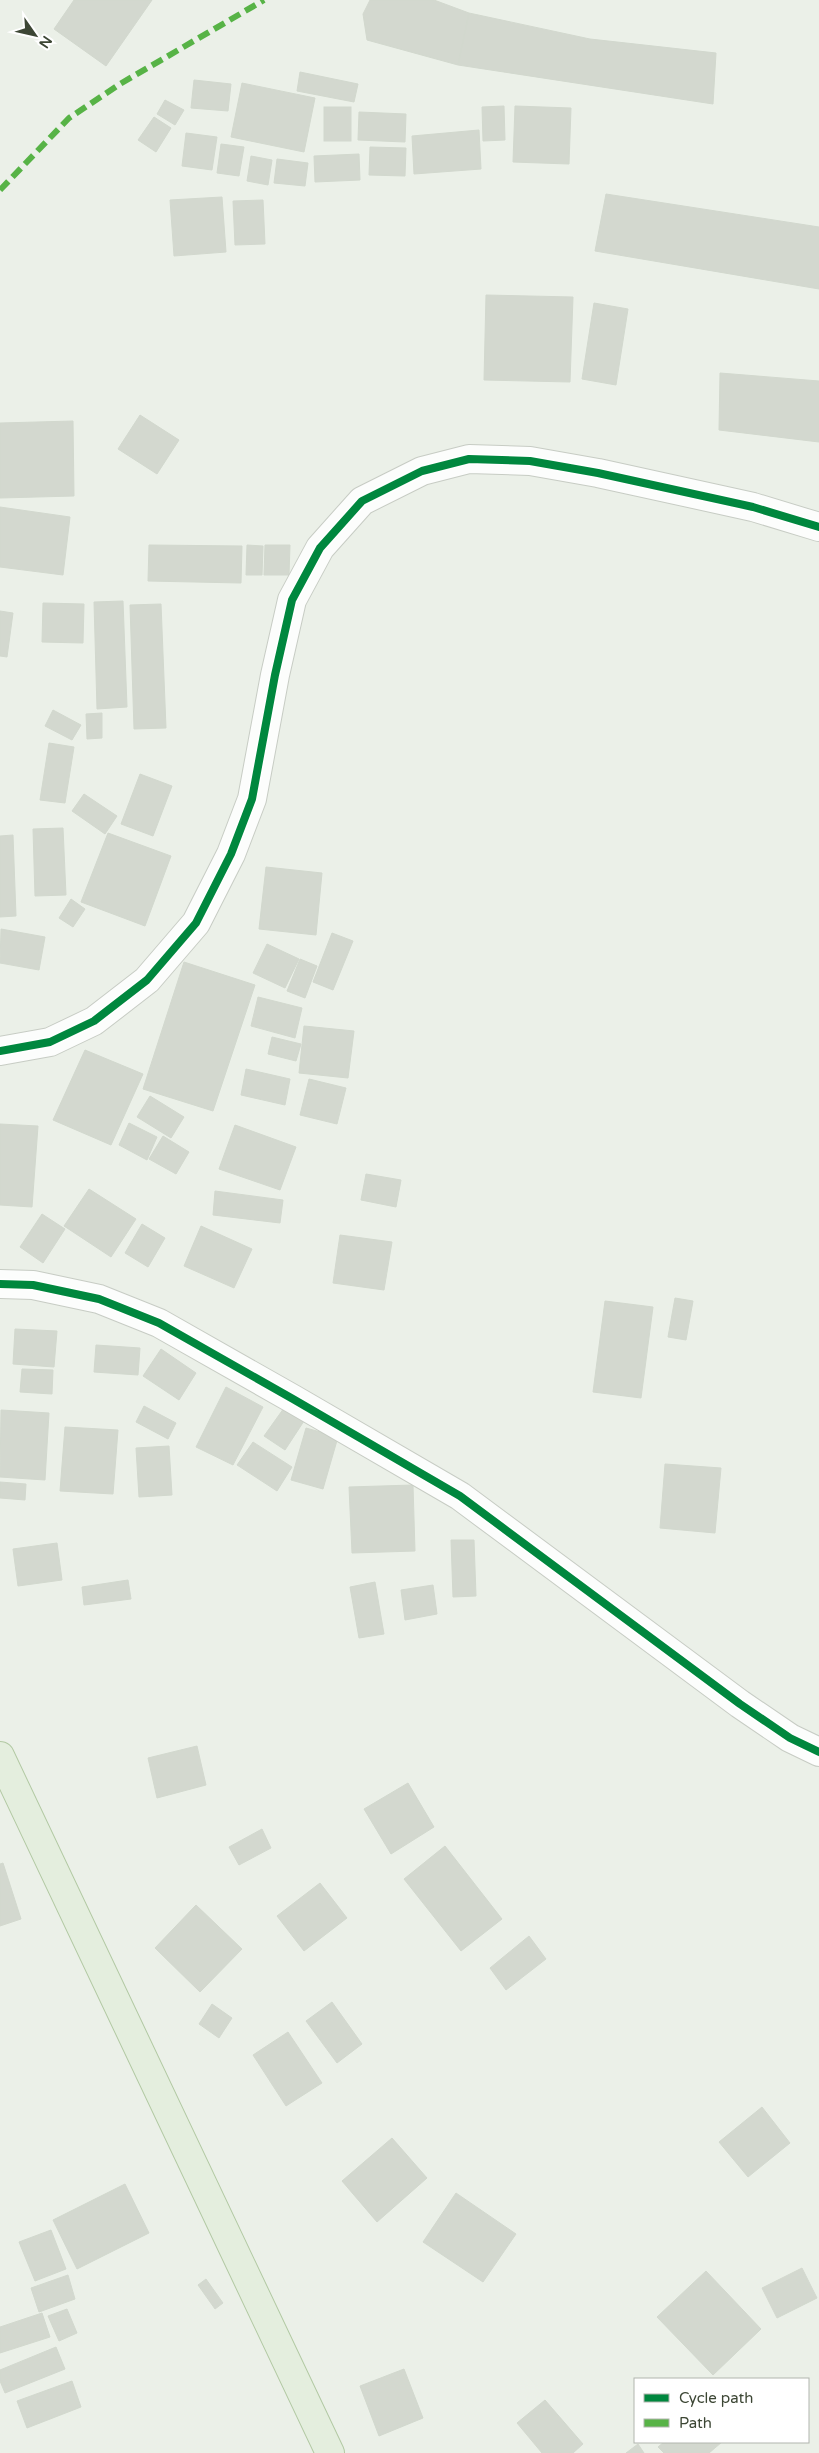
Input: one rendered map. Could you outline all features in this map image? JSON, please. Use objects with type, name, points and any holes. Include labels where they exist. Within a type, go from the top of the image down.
[{"type":"highway","points":[[0,1756],[330,2453]]},
{"type":"street","points":[[0,1051],[50,1042],[94,1021],[147,980],[196,923],[231,854],[252,799],[275,675],[292,600],[320,548],[362,501],[422,471],[469,459],[530,461],[598,472],[753,507],[819,528]]},
{"type":"street","points":[[0,1284],[33,1285],[99,1299],[158,1323],[293,1399],[460,1496],[740,1704],[790,1738],[819,1752]]},
{"type":"building","points":[[74,0],[152,0],[106,66],[54,29]]},
{"type":"building","points":[[370,0],[434,0],[469,13],[458,65],[367,40],[363,14]]},
{"type":"building","points":[[469,13],[590,39],[716,53],[713,104],[458,65]]},
{"type":"building","points":[[300,72],[358,84],[354,102],[297,91]]},
{"type":"building","points":[[194,80],[231,84],[228,111],[191,108]]},
{"type":"building","points":[[242,83],[315,98],[304,152],[231,137]]},
{"type":"building","points":[[165,100],[184,110],[175,125],[157,114]]},
{"type":"building","points":[[504,106],[505,140],[483,141],[482,107]]},
{"type":"building","points":[[515,106],[571,108],[569,164],[513,162]]},
{"type":"building","points":[[324,107],[351,107],[351,141],[324,141]]},
{"type":"building","points":[[359,112],[406,114],[405,142],[358,140]]},
{"type":"building","points":[[154,117],[171,128],[156,152],[138,140]]},
{"type":"building","points":[[479,130],[481,169],[414,174],[412,136]]},
{"type":"building","points":[[186,133],[217,137],[212,170],[182,166]]},
{"type":"building","points":[[221,144],[244,147],[239,176],[217,173]]},
{"type":"building","points":[[370,147],[406,148],[405,176],[369,175]]},
{"type":"building","points":[[359,154],[360,180],[315,182],[314,156]]},
{"type":"building","points":[[251,156],[272,160],[268,185],[247,181]]},
{"type":"building","points":[[277,159],[308,163],[305,186],[274,183]]},
{"type":"building","points":[[606,194],[819,227],[819,289],[595,251]]},
{"type":"building","points":[[222,197],[226,252],[174,256],[170,200]]},
{"type":"building","points":[[263,200],[265,244],[235,245],[233,201]]},
{"type":"building","points":[[486,295],[573,297],[570,382],[484,380]]},
{"type":"building","points":[[594,303],[628,309],[616,385],[582,379]]},
{"type":"building","points":[[720,373],[819,381],[819,442],[719,430]]},
{"type":"building","points":[[140,415],[179,440],[157,474],[118,449]]},
{"type":"building","points":[[73,421],[74,496],[0,498],[0,423]]},
{"type":"building","points":[[0,507],[70,517],[63,575],[0,567]]},
{"type":"building","points":[[149,545],[242,546],[241,583],[148,581]]},
{"type":"building","points":[[247,545],[263,546],[262,575],[246,575]]},
{"type":"building","points":[[265,545],[290,545],[289,575],[264,575]]},
{"type":"building","points":[[123,601],[127,707],[97,709],[94,602]]},
{"type":"building","points":[[43,603],[84,604],[83,643],[42,642]]},
{"type":"building","points":[[161,604],[166,728],[134,729],[130,605]]},
{"type":"building","points":[[0,611],[13,613],[7,657],[0,656]]},
{"type":"building","points":[[53,710],[81,725],[72,740],[45,726]]},
{"type":"building","points":[[102,713],[102,738],[87,739],[86,714]]},
{"type":"building","points":[[49,743],[74,747],[65,803],[40,800]]},
{"type":"building","points":[[140,774],[172,786],[153,836],[121,824]]},
{"type":"building","points":[[84,794],[117,816],[105,834],[72,811]]},
{"type":"building","points":[[63,828],[66,895],[35,896],[33,829]]},
{"type":"building","points":[[108,833],[171,856],[145,926],[81,902]]},
{"type":"building","points":[[13,835],[16,916],[0,917],[0,836]]},
{"type":"building","points":[[266,867],[322,873],[316,935],[259,929]]},
{"type":"building","points":[[71,899],[85,909],[73,927],[59,918]]},
{"type":"building","points":[[1,929],[45,937],[39,970],[0,963]]},
{"type":"building","points":[[332,933],[353,941],[333,990],[313,982]]},
{"type":"building","points":[[267,944],[299,959],[285,988],[253,973]]},
{"type":"building","points":[[300,959],[317,966],[305,998],[287,991]]},
{"type":"building","points":[[184,962],[255,985],[213,1111],[143,1089]]},
{"type":"building","points":[[258,997],[302,1008],[295,1038],[251,1026]]},
{"type":"building","points":[[304,1026],[354,1031],[348,1078],[299,1073]]},
{"type":"building","points":[[272,1037],[301,1044],[296,1061],[268,1054]]},
{"type":"building","points":[[85,1050],[143,1074],[111,1145],[53,1120]]},
{"type":"building","points":[[246,1069],[290,1079],[285,1105],[241,1095]]},
{"type":"building","points":[[309,1079],[346,1088],[337,1124],[300,1115]]},
{"type":"building","points":[[150,1096],[184,1117],[171,1138],[137,1117]]},
{"type":"building","points":[[129,1123],[157,1137],[147,1160],[119,1145]]},
{"type":"building","points":[[0,1124],[38,1126],[32,1207],[0,1205]]},
{"type":"building","points":[[235,1125],[296,1147],[280,1190],[219,1169]]},
{"type":"building","points":[[163,1136],[189,1152],[176,1174],[149,1159]]},
{"type":"building","points":[[366,1174],[401,1180],[396,1207],[361,1200]]},
{"type":"building","points":[[89,1189],[136,1219],[111,1257],[64,1226]]},
{"type":"building","points":[[215,1191],[283,1200],[280,1223],[213,1215]]},
{"type":"building","points":[[42,1214],[65,1229],[43,1263],[20,1247]]},
{"type":"building","points":[[142,1224],[165,1238],[148,1267],[125,1253]]},
{"type":"building","points":[[201,1226],[252,1249],[234,1288],[184,1266]]},
{"type":"building","points":[[340,1235],[392,1242],[384,1290],[333,1283]]},
{"type":"building","points":[[675,1298],[693,1301],[686,1340],[668,1337]]},
{"type":"building","points":[[605,1301],[653,1307],[641,1398],[593,1392]]},
{"type":"building","points":[[15,1329],[57,1331],[54,1367],[13,1364]]},
{"type":"building","points":[[96,1345],[140,1348],[138,1375],[94,1372]]},
{"type":"building","points":[[161,1349],[196,1373],[179,1400],[143,1376]]},
{"type":"building","points":[[22,1369],[53,1370],[52,1394],[20,1392]]},
{"type":"building","points":[[226,1387],[263,1407],[233,1465],[196,1447]]},
{"type":"building","points":[[144,1406],[176,1423],[168,1439],[136,1422]]},
{"type":"building","points":[[284,1408],[304,1421],[285,1450],[264,1436]]},
{"type":"building","points":[[1,1410],[49,1413],[45,1480],[0,1477]]},
{"type":"building","points":[[65,1427],[118,1430],[113,1494],[60,1491]]},
{"type":"building","points":[[306,1428],[338,1437],[323,1489],[291,1480]]},
{"type":"building","points":[[253,1442],[292,1467],[277,1491],[237,1465]]},
{"type":"building","points":[[169,1446],[172,1495],[139,1497],[136,1448]]},
{"type":"building","points":[[665,1464],[721,1468],[715,1533],[660,1528]]},
{"type":"building","points":[[0,1482],[26,1484],[25,1500],[0,1498]]},
{"type":"building","points":[[413,1485],[415,1551],[352,1553],[349,1487]]},
{"type":"building","points":[[451,1540],[474,1540],[476,1596],[453,1597]]},
{"type":"building","points":[[57,1543],[62,1580],[18,1586],[13,1549]]},
{"type":"building","points":[[128,1580],[131,1599],[84,1605],[82,1587]]},
{"type":"building","points":[[375,1582],[384,1634],[359,1638],[350,1587]]},
{"type":"building","points":[[433,1585],[437,1614],[405,1620],[401,1590]]},
{"type":"building","points":[[197,1746],[206,1785],[157,1798],[148,1758]]},
{"type":"building","points":[[408,1783],[434,1827],[391,1854],[364,1809]]},
{"type":"building","points":[[262,1829],[271,1848],[239,1865],[229,1847]]},
{"type":"building","points":[[445,1846],[502,1919],[461,1951],[404,1879]]},
{"type":"building","points":[[3,1863],[21,1919],[0,1926],[0,1864]]},
{"type":"building","points":[[320,1883],[347,1918],[304,1951],[277,1916]]},
{"type":"building","points":[[196,1905],[242,1949],[200,1992],[155,1948]]},
{"type":"building","points":[[529,1936],[546,1959],[506,1990],[490,1968]]},
{"type":"building","points":[[332,2002],[362,2044],[337,2063],[306,2021]]},
{"type":"building","points":[[212,2004],[232,2018],[219,2038],[199,2024]]},
{"type":"building","points":[[288,2032],[322,2083],[286,2106],[253,2055]]},
{"type":"building","points":[[762,2107],[790,2143],[748,2177],[719,2142]]},
{"type":"building","points":[[392,2138],[427,2178],[377,2222],[342,2181]]},
{"type":"building","points":[[125,2184],[149,2233],[77,2269],[53,2220]]},
{"type":"building","points":[[456,2193],[516,2234],[483,2282],[423,2242]]},
{"type":"building","points":[[51,2230],[66,2269],[35,2281],[19,2242]]},
{"type":"building","points":[[802,2268],[817,2298],[777,2318],[762,2288]]},
{"type":"building","points":[[706,2271],[761,2329],[713,2375],[657,2317]]},
{"type":"building","points":[[68,2275],[75,2299],[39,2312],[31,2288]]},
{"type":"building","points":[[206,2279],[223,2303],[215,2309],[198,2285]]},
{"type":"building","points":[[67,2309],[77,2333],[59,2341],[48,2316]]},
{"type":"building","points":[[42,2313],[50,2337],[0,2353],[0,2327]]},
{"type":"building","points":[[56,2347],[65,2369],[5,2393],[0,2381],[0,2370]]},
{"type":"building","points":[[404,2369],[423,2418],[379,2436],[360,2386]]},
{"type":"building","points":[[72,2381],[81,2407],[27,2428],[17,2401]]},
{"type":"building","points":[[545,2400],[583,2444],[573,2453],[542,2453],[517,2423]]},
{"type":"building","points":[[663,2443],[721,2443],[709,2453],[664,2453],[658,2447]]},
{"type":"building","points":[[638,2444],[644,2453],[626,2453]]},
{"type":"marked path","points":[[0,190],[69,118],[120,84],[264,0]]},
{"type":"cycle path","points":[[0,1051],[50,1042],[94,1021],[147,980],[196,923],[231,854],[252,799],[275,675],[292,600],[320,548],[362,501],[422,471],[469,459],[530,461],[598,473],[753,507],[819,527]]},
{"type":"cycle path","points":[[0,1284],[33,1285],[99,1299],[159,1323],[293,1399],[460,1496],[740,1704],[790,1738],[819,1752]]}]
